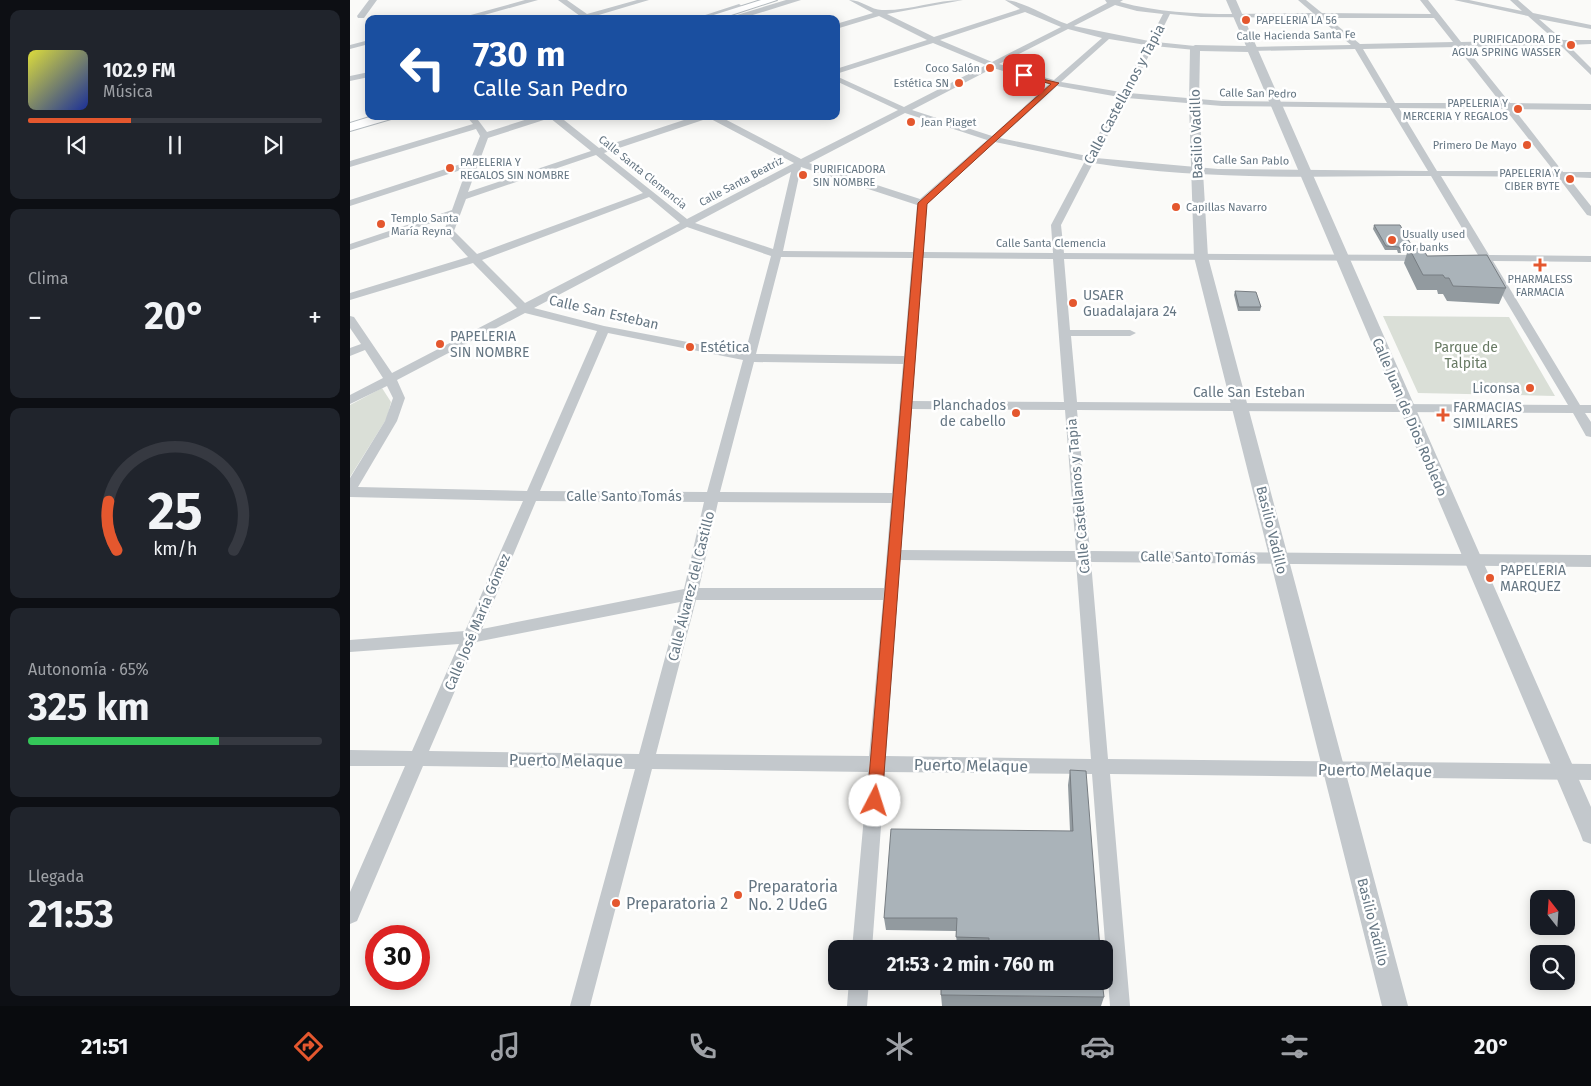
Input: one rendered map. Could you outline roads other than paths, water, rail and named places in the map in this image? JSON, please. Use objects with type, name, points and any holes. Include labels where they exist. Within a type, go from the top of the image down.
[{"type":"main road","points":[[722,15],[772,0]]},
{"type":"main road","points":[[724,15],[784,0]]},
{"type":"main road","points":[[350,118],[365,114]]},
{"type":"main road","points":[[350,127],[374,120]]},
{"type":"street","points":[[350,19],[361,16],[373,0]]},
{"type":"street","points":[[476,15],[534,0]]},
{"type":"street","points":[[562,0],[585,15]]},
{"type":"street","points":[[595,15],[645,0]]},
{"type":"street","points":[[712,15],[764,0]]},
{"type":"street","points":[[745,15],[796,0]]},
{"type":"street","name":"Calle San Pedro","points":[[853,0],[933,40],[991,65],[1056,83],[1123,95],[1194,103],[1591,107]]},
{"type":"street","points":[[840,26],[880,13],[959,0]]},
{"type":"street","name":"Calle Hacienda Santa Fe","points":[[1009,0],[1024,10],[1067,26],[1107,37],[1150,44],[1195,48],[1251,49],[1591,42]]},
{"type":"street","name":"Calle Juan de Dios Robledo","points":[[1231,0],[1405,407],[1591,833]]},
{"type":"street","points":[[1302,0],[1357,46],[1591,433]]},
{"type":"street","points":[[1424,0],[1591,213]]},
{"type":"street","points":[[1458,0],[1591,26]]},
{"type":"street","points":[[1514,0],[1562,43],[1591,73]]},
{"type":"street","points":[[1113,1],[1167,13],[1436,16]]},
{"type":"street","name":"Calle Santa Beatriz","points":[[350,400],[1113,1]]},
{"type":"street","points":[[840,71],[1024,10]]},
{"type":"street","name":"Calle Castellanos y Tapia","points":[[1120,1006],[1058,256],[1058,219],[1167,13]]},
{"type":"street","points":[[361,16],[365,20]]},
{"type":"street","points":[[863,940],[922,203],[1107,37]]},
{"type":"street","points":[[350,47],[365,43]]},
{"type":"street","name":"Basilio Vadillo","points":[[1195,48],[1194,103],[1201,257],[1395,1006]]},
{"type":"street","points":[[350,79],[365,75]]},
{"type":"street","name":"Calle San Pablo","points":[[840,80],[903,110],[995,139],[1090,159],[1198,171],[1591,175]]},
{"type":"street","points":[[474,120],[479,125],[484,136],[448,231],[524,309]]},
{"type":"street","points":[[484,136],[534,120]]},
{"type":"street","name":"Calle Santa Clemencia","points":[[558,120],[688,224],[777,254],[1437,258]]},
{"type":"street","points":[[462,196],[693,120]]},
{"type":"street","points":[[719,120],[799,164],[922,203]]},
{"type":"street","points":[[350,164],[479,125]]},
{"type":"street","points":[[350,203],[474,164]]},
{"type":"street","name":"Calle Álvarez del Castillo","points":[[580,1006],[690,594],[712,497],[750,358],[799,164]]},
{"type":"street","points":[[350,297],[474,259],[649,194]]},
{"type":"street","points":[[350,247],[454,212]]},
{"type":"street","points":[[1456,258],[1591,259]]},
{"type":"street","name":"Calle San Esteban","points":[[524,309],[604,330],[750,358],[910,360]]},
{"type":"street","points":[[350,319],[398,392],[398,406],[350,490]]},
{"type":"street","name":"Calle José María Gómez","points":[[350,914],[471,637],[530,496],[604,330]]},
{"type":"street","points":[[1065,333],[1130,333]]},
{"type":"street","points":[[350,352],[368,345]]},
{"type":"street","name":"Calle San Esteban","points":[[907,405],[1591,409]]},
{"type":"street","name":"Calle Santo Tomás","points":[[350,490],[530,496],[898,498]]},
{"type":"street","name":"Calle Santo Tomás","points":[[895,556],[1591,560]]},
{"type":"street","points":[[350,646],[471,637],[690,594],[892,594]]},
{"type":"street","name":"Puerto Melaque","points":[[350,758],[1591,772]]},
{"type":"street","points":[[857,1006],[858,990]]},
{"type":"place","name":"PAPELERIA LA 56","points":[[1246,20]]},
{"type":"place","name":"PURIFICADORA DE AGUA SPRING WASSER","points":[[1571,45]]},
{"type":"place","name":"Coco Salón","points":[[990,68]]},
{"type":"place","name":"Estética SN","points":[[959,83]]},
{"type":"place","name":"PAPELERIA Y MERCERIA Y REGALOS","points":[[1518,109]]},
{"type":"place","name":"Jean Piaget","points":[[911,122]]},
{"type":"place","name":"Primero De Mayo","points":[[1527,145]]},
{"type":"place","name":"PAPELERIA Y REGALOS SIN NOMBRE","points":[[450,168]]},
{"type":"place","name":"PURIFICADORA SIN NOMBRE","points":[[803,175]]},
{"type":"place","name":"PAPELERIA Y CIBER BYTE","points":[[1570,179]]},
{"type":"place","name":"Capillas Navarro","points":[[1176,207]]},
{"type":"place","name":"Templo Santa María Reyna","points":[[381,224]]},
{"type":"place","name":"Usually used for banks","points":[[1392,240]]},
{"type":"place","name":"PHARMALESS FARMACIA","points":[[1540,265]]},
{"type":"place","name":"USAER Guadalajara 24","points":[[1073,303]]},
{"type":"place","name":"PAPELERIA SIN NOMBRE","points":[[440,344]]},
{"type":"place","name":"Estética","points":[[690,347]]},
{"type":"place","name":"Liconsa","points":[[1530,388]]},
{"type":"place","name":"Planchados de cabello","points":[[1016,413]]},
{"type":"place","name":"FARMACIAS SIMILARES","points":[[1443,415]]},
{"type":"place","name":"PAPELERIA MARQUEZ","points":[[1490,578]]},
{"type":"place","name":"Preparatoria No. 2 UdeG","points":[[738,895]]},
{"type":"place","name":"Preparatoria 2","points":[[616,903]]},
{"type":"park label","name":"Parque de Talpita","points":[[1466,356]]}]
